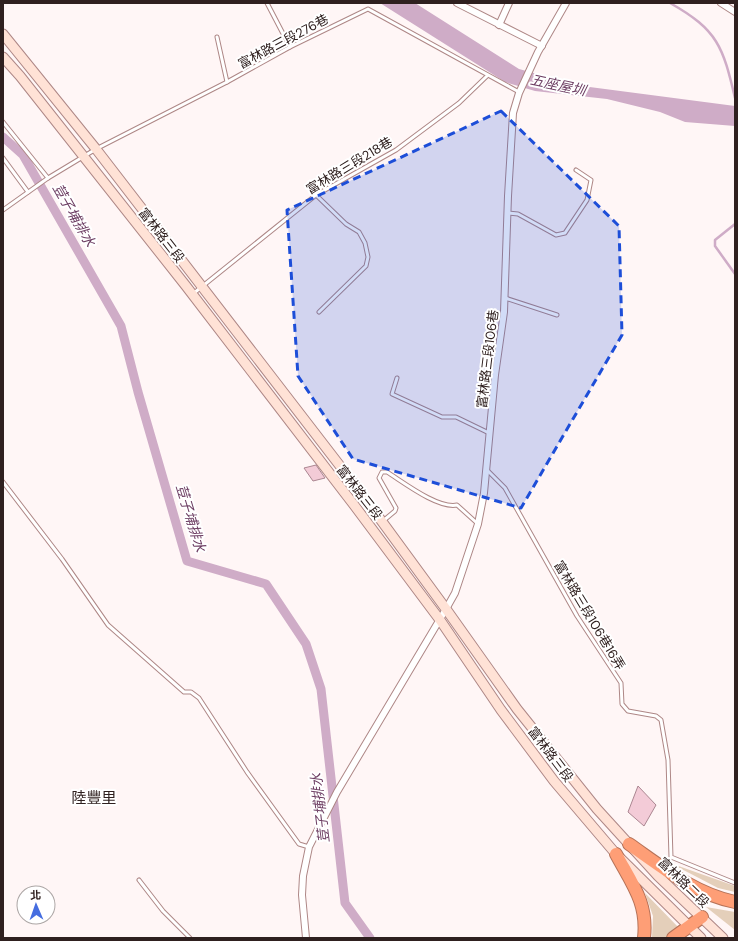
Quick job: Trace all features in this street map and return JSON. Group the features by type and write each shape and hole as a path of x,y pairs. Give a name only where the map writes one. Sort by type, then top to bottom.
{"highway":[{"path":"629,844 688,884 725,900 735,902"},
{"path":"616,854 639,896 644,910 644,938"},
{"path":"673,938 702,917"}],"main road":[{"name":"富林路三段","path":"3,34 96,149 364,497 446,608 517,709 597,809 629,844"},
{"name":"富林路三段","path":"3,57 84,157 354,505 440,620 501,710 554,781 616,854 701,938"},
{"name":"富林路二段","path":"629,844 658,876 723,938"}],"street":[{"path":"457,3 542,46 566,3"},
{"path":"498,25 509,3"},
{"path":"721,3 735,12"},
{"name":"富林路三段106巷","path":"306,938 302,895 302,876 309,847 337,792 455,593 478,524 486,470 495,375 505,298 513,113 519,93 542,46"},
{"path":"314,455 325,448"},
{"path":"354,505 364,497"}],"lane":[{"path":"267,3 290,47"},
{"name":"富林路三段276巷","path":"3,210 48,178 96,149 227,82 290,47 368,9 519,93"},
{"path":"217,37 227,82"},
{"name":"富林路三段218巷","path":"192,295 203,288 316,195 396,150 459,103 487,76"},
{"path":"3,122 48,178"},
{"path":"3,158 28,192"},
{"path":"508,214 518,214 556,234 565,233 587,200 591,180 576,170"},
{"path":"316,195 346,224 359,232 365,243 368,257 366,266 318,312"},
{"path":"505,298 557,315"},
{"path":"397,378 392,394 442,417 456,417 490,434"},
{"name":"富林路三段106巷16弄","path":"486,470 505,488 577,616 621,683 622,704 628,711 656,716 661,720 668,760 671,857 735,884"},
{"path":"382,522 395,511 396,508 379,478 382,472 384,472 426,497 451,506 457,505 478,524"},
{"path":"3,482 62,558 108,625 184,692 191,692 198,698 247,772 299,844 309,847"},
{"path":"139,880 164,911 190,938"}],"highlighted area":[{"path":"501,111 619,226 622,335 521,508 353,459 298,376 287,210"}],"shaded area":[{"path":"670,863 735,886 735,892 718,888"},
{"path":"645,893 678,927 665,938 652,938 653,916"},
{"path":"706,907 735,912 735,930"}],"water":[{"name":"五座屋圳","path":"380,3 415,3 519,69 582,86 735,106 735,126 685,122 660,112 607,99 535,91 505,82"}],"building":[{"path":"316,465 325,478 313,481 304,468"},
{"path":"638,786 656,805 644,826 628,812"}],"waterway":[{"path":"670,3 699,22 716,42 727,65 735,98"},
{"name":"荳子埔排水","path":"3,137 23,155 121,326 138,392 187,561 266,584 306,644 321,689 345,903 370,938"},
{"path":"735,224 715,240 715,246 735,274"}],"district":[{"name":"陸豐里","path":"94,798"}]}
